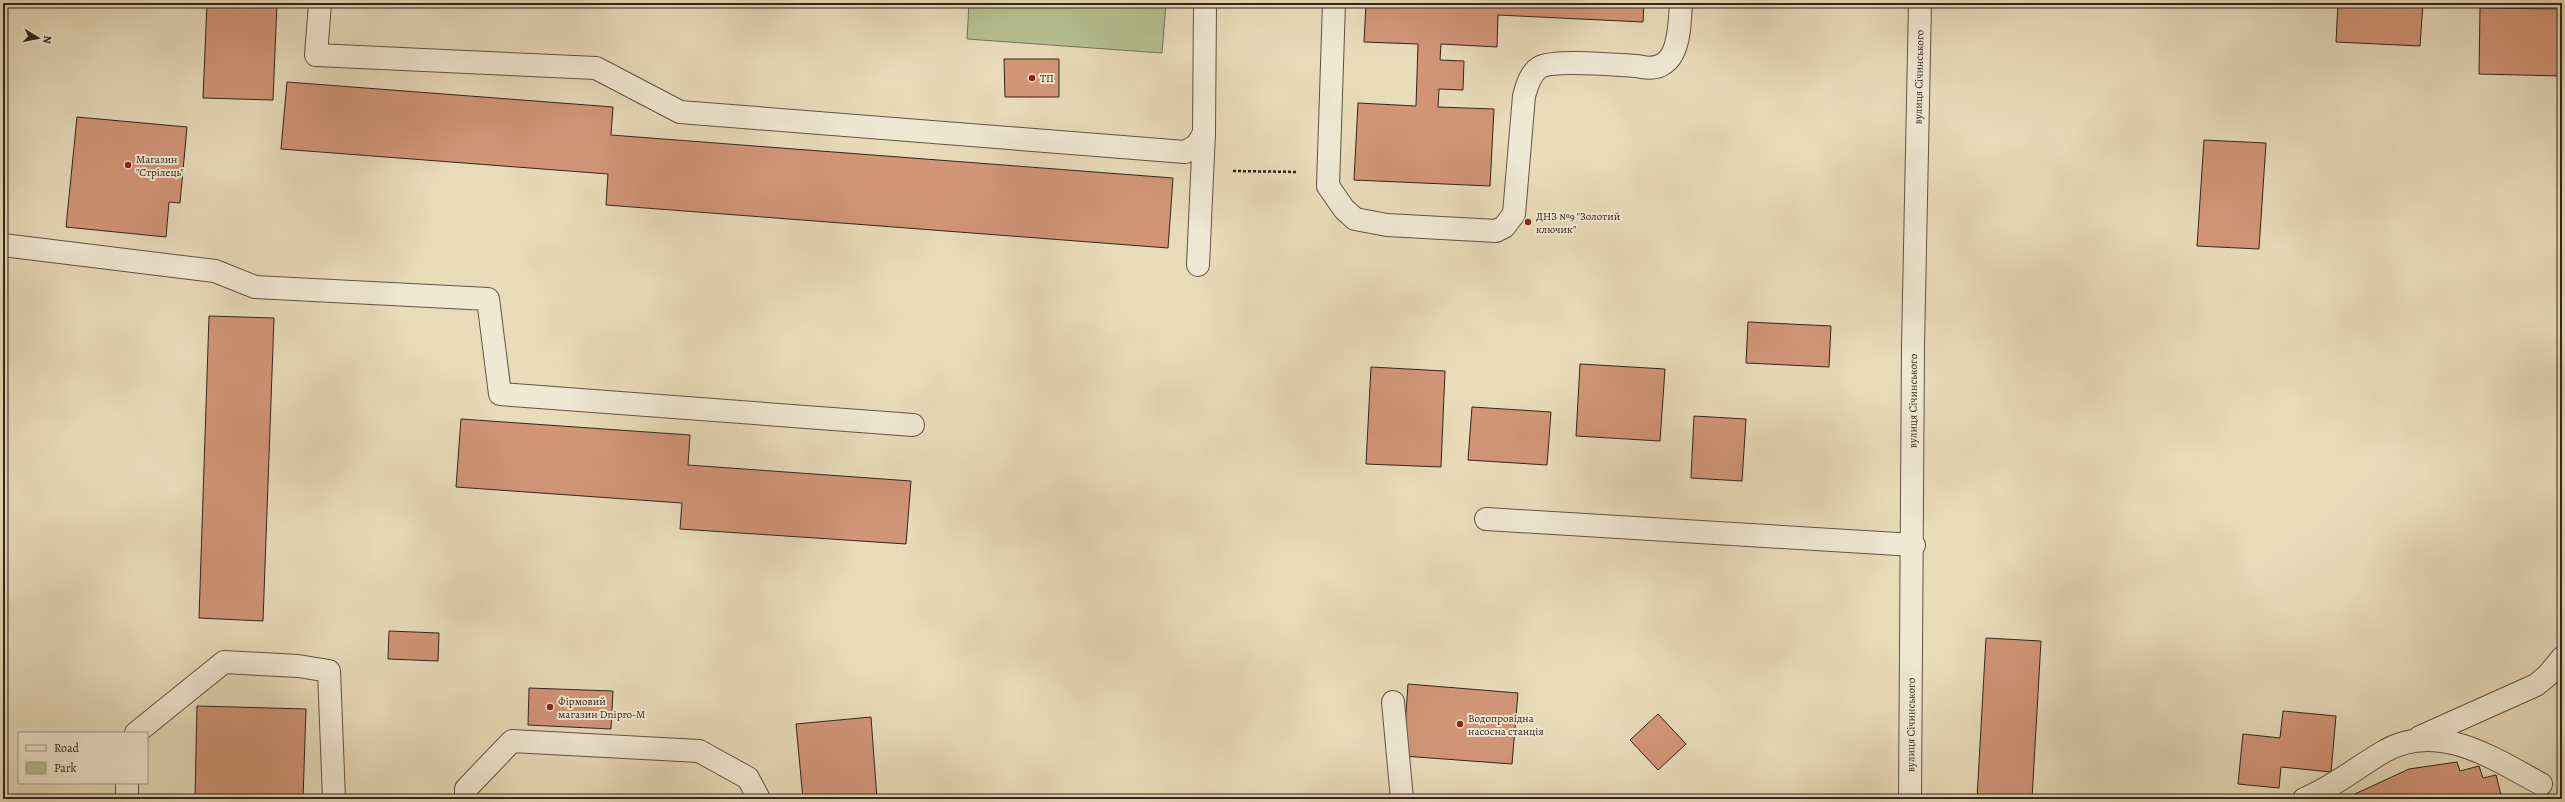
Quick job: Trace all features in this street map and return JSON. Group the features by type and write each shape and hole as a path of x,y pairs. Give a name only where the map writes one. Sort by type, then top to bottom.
{"street":[{"path":"320,3 316,55 596,68 680,112 1185,152 1197,145 1204,133"},
{"path":"1198,265 1204,133 1205,3"},
{"path":"1334,3 1328,186 1344,209 1355,220 1387,225 1496,231 1511,221 1514,214 1524,96 1527,83 1533,74 1541,67 1564,64 1646,68 1664,64 1674,53 1679,33 1681,3"},
{"name":"вулиця Січинського","path":"1910,799 1914,545 1914,346 1920,3"},
{"path":"3,245 215,270 255,286 488,299 500,394 913,425"},
{"path":"1486,519 1914,545"},
{"path":"2304,799 2330,788 2384,752 2469,717 2536,685 2547,676 2562,658"},
{"path":"137,732 224,662 298,666 329,671 334,799"},
{"path":"1393,702 1402,799"},
{"path":"466,799 466,789 512,740 699,752 748,778 759,799"},
{"path":"2412,740 2444,741 2468,746 2541,784"}],"path":[{"path":"1202,170 1328,173"}],"green space":[{"path":"969,3 1166,3 1162,53 967,39"}],"building":[{"path":"207,3 277,3 273,100 203,98"},
{"path":"1366,3 1644,3 1643,22 1498,15 1497,47 1441,44 1440,60 1464,61 1463,90 1439,89 1438,107 1494,109 1490,186 1354,180 1358,103 1416,106 1418,44 1364,42"},
{"path":"2338,3 2423,3 2420,46 2336,42"},
{"path":"2480,8 2562,9 2562,76 2479,74"},
{"name":"ТП","path":"1004,59 1059,59 1059,97 1005,97"},
{"path":"287,82 613,107 611,135 1173,178 1168,248 606,205 608,174 281,149"},
{"name":"Магазин \"Стрілець\"","path":"77,117 187,127 180,203 169,202 166,237 66,227"},
{"path":"2204,140 2266,143 2259,249 2197,246"},
{"path":"209,316 274,318 263,621 199,618"},
{"path":"1748,322 1831,326 1829,367 1746,363"},
{"path":"1580,364 1665,369 1660,441 1576,436"},
{"path":"1371,367 1445,371 1441,467 1366,464"},
{"path":"1472,407 1551,412 1547,465 1468,460"},
{"path":"1694,416 1746,419 1742,481 1691,478"},
{"path":"461,419 690,435 688,465 911,481 906,544 680,529 682,503 456,487"},
{"path":"389,631 439,633 438,661 388,659"},
{"path":"1986,638 2041,641 2032,799 1977,799"},
{"name":"Водопровідна насосна станція","path":"1408,684 1518,693 1512,764 1403,756"},
{"path":"529,688 613,691 611,729 528,725"},
{"path":"197,706 306,709 303,799 195,799"},
{"path":"2283,711 2336,716 2331,772 2281,767 2279,788 2238,784 2243,734 2280,738"},
{"path":"1658,714 1686,744 1658,770 1630,740"},
{"path":"871,717 877,799 803,799 796,724"},
{"path":"2457,762 2460,771 2479,766 2483,778 2496,775 2502,799 2344,799 2409,769"},
{"path":"504,795 611,799 504,799"}],"place":[{"name":"ТП","path":"1032,78"},
{"name":"Магазин \"Стрілець\"","path":"128,165"},
{"name":"ДНЗ №9 \"Золотий ключик\"","path":"1528,222"},
{"name":"Фірмовий магазин Dnipro-M","path":"550,707"},
{"name":"Водопровідна насосна станція","path":"1460,724"}]}
